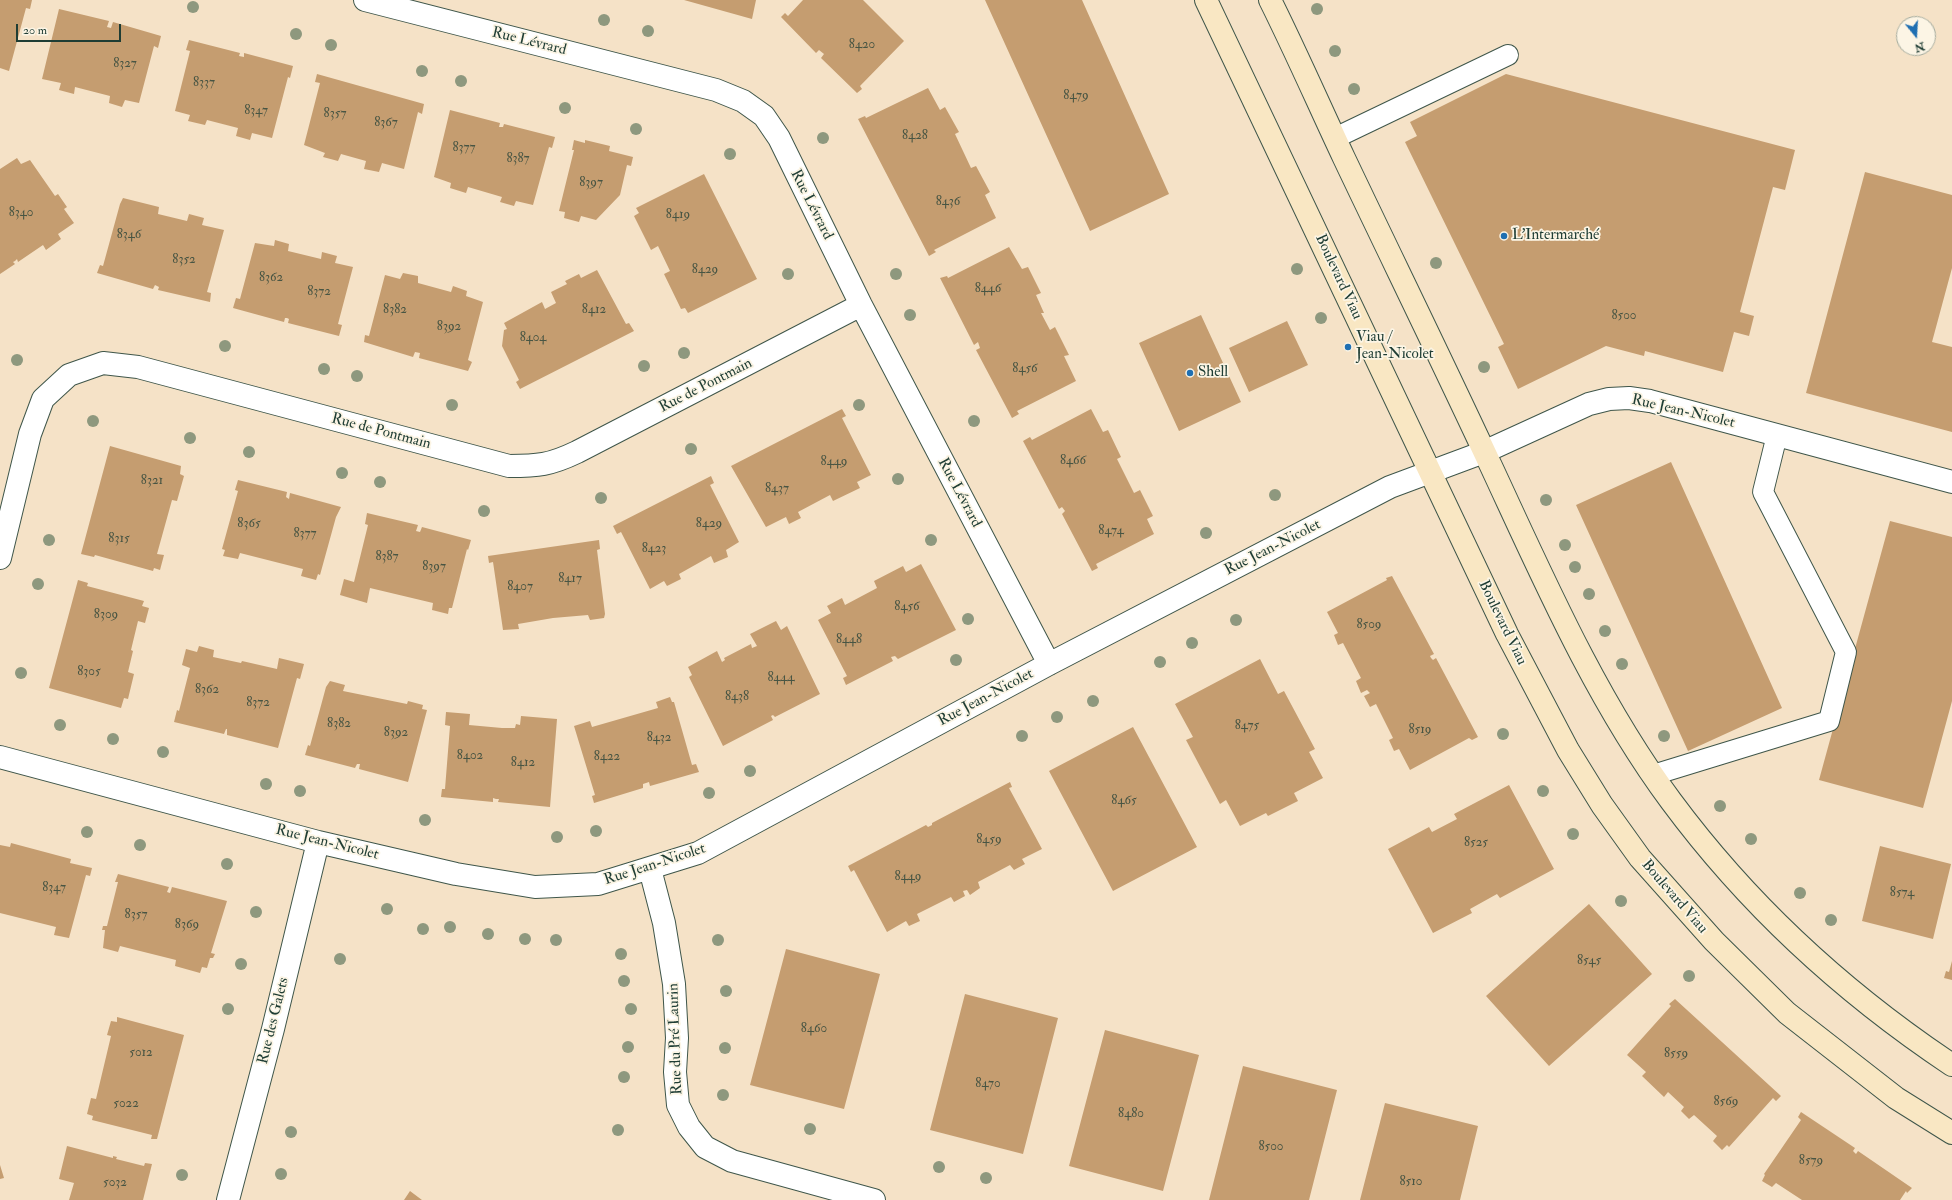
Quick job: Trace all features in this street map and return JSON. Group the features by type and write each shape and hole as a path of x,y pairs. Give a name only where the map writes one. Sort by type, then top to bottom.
{"main road":[{"name":"Boulevard Viau","path":"1206,0 1506,634 1568,750 1602,805 1640,858 1714,942 1802,1026 1896,1098 1952,1133"},
{"path":"1270,0 1557,606 1618,721 1670,801 1732,875 1779,926 1839,981 1904,1032 1952,1065"}],"street":[{"name":"Rue Lévrard","path":"365,0 716,90 742,100 764,116 779,138 861,305 1048,664"},
{"name":"Rue de Pontmain","path":"0,558 30,434 43,399 69,375 103,363 138,367 508,466 538,466 557,461 577,452 861,305"},
{"name":"Rue Jean-Nicolet","path":"0,757 318,842 456,874 535,887 598,884 698,853 1048,664 1390,487 1484,452 1589,404 1609,399 1629,398 1650,401 1952,482"},
{"name":"Rue des Galets","path":"228,1200 273,1029 318,842"},
{"name":"Rue du Pré Laurin","path":"650,869 664,923 674,984 677,1038 675,1072 678,1105 689,1127 705,1147 732,1161 874,1200"}],"lane":[{"path":"1335,138 1508,55"},
{"path":"1654,775 1829,721 1846,652 1763,492 1777,435"}],"building":[{"path":"0,0 32,0 30,9 26,8 9,71 0,68"},
{"path":"684,0 756,0 752,19"},
{"path":"803,0 863,0 904,41 860,86 862,89 857,93 821,58 824,54 819,50 816,53 781,17 785,13 788,16"},
{"path":"985,0 1082,0 1169,194 1090,231"},
{"path":"59,9 109,21 107,27 111,28 113,22 161,36 158,48 154,46 139,103 125,100 122,107 109,103 110,96 75,87 74,94 59,90 61,83 42,79"},
{"path":"189,40 240,53 239,56 244,57 244,53 293,66 290,78 288,77 272,138 252,133 250,140 236,136 238,128 207,120 205,125 188,121 190,115 175,111 190,51 186,50"},
{"path":"317,74 424,104 422,114 418,112 404,169 382,163 379,172 364,169 366,161 341,154 338,161 323,157 325,153 304,145 320,83 315,82"},
{"path":"1506,74 1795,150 1785,190 1773,187 1740,312 1754,316 1749,336 1734,332 1723,372 1645,351 1644,356 1606,346 1518,389 1498,347 1504,344 1405,142 1417,136 1410,122"},
{"path":"928,88 940,110 945,107 959,132 955,134 971,168 976,166 990,192 985,195 996,218 934,250 936,252 929,256 858,119 865,116 866,118"},
{"path":"450,110 500,123 499,127 503,127 504,124 555,137 552,148 549,147 533,205 516,201 514,206 500,202 502,197 468,187 466,193 450,188 451,183 434,177"},
{"path":"574,140 585,143 585,140 610,146 609,151 633,157 631,166 627,165 620,195 596,220 581,216 579,222 564,218 565,212 559,211 574,150 572,150"},
{"path":"17,158 21,164 30,160 55,196 58,194 67,207 64,209 74,223 58,234 61,239 46,250 43,245 18,262 17,259 13,262 15,264 0,274 0,169"},
{"path":"1865,172 1952,195 1952,268 1932,342 1952,347 1952,432 1806,393"},
{"path":"704,174 757,279 688,313 685,308 681,309 664,274 670,271 658,246 651,250 634,216 639,213 636,208"},
{"path":"123,198 159,207 158,214 187,221 189,214 204,218 202,225 224,230 207,292 211,293 210,302 158,290 159,287 155,285 153,289 97,273 100,265 103,266"},
{"path":"275,240 289,244 288,251 321,259 322,252 337,256 335,263 353,267 338,324 342,325 339,336 288,323 289,319 287,318 285,318 284,322 233,308 236,298 240,299 255,243 274,246"},
{"path":"1009,247 1022,269 1028,267 1041,293 1036,295 1044,313 1041,313 1050,330 1055,327 1069,355 1064,356 1076,381 1017,411 1019,414 1012,418 976,350 980,348 978,342 974,345 940,278 947,276 948,278"},
{"path":"597,270 626,324 629,323 634,331 520,389 516,382 519,380 502,346 504,330 507,329 504,323 542,302 545,309 556,303 551,292 567,284 565,281 579,274 581,278"},
{"path":"403,273 418,276 418,283 451,292 453,286 467,291 466,296 483,302 468,360 472,362 468,371 419,358 420,353 415,352 413,357 364,342 365,335 369,336 385,275 400,279"},
{"name":"Shell","path":"1201,315 1241,402 1179,431 1139,343"},
{"name":"Shell","path":"1287,321 1308,365 1249,392 1229,348"},
{"path":"842,409 846,416 842,418 871,475 857,482 860,488 833,501 830,495 798,512 801,518 789,524 786,517 766,527 731,466"},
{"path":"1091,409 1103,432 1108,430 1121,457 1117,459 1134,493 1140,490 1153,516 1147,519 1154,534 1096,564 1098,568 1092,571 1062,514 1065,511 1062,507 1059,509 1023,441 1030,437 1032,440"},
{"path":"110,446 181,466 180,474 184,476 177,501 172,500 157,554 164,555 160,570 154,568 153,571 95,555 94,557 81,554"},
{"path":"1671,462 1782,708 1688,751 1576,505"},
{"path":"711,476 714,483 710,485 739,542 726,550 728,557 714,563 711,556 679,574 681,579 667,586 664,581 650,589 621,532 617,534 613,526"},
{"path":"238,480 287,492 286,497 289,499 290,493 341,507 336,517 320,575 318,574 316,580 301,576 303,569 240,553 238,559 223,556 225,550 222,549 238,491 235,490"},
{"path":"367,513 418,525 416,531 420,532 422,527 471,540 468,550 467,549 452,608 449,608 448,614 432,610 433,603 370,588 367,603 340,595 344,579 354,582 368,525 365,524"},
{"path":"1890,521 1952,537 1952,701 1923,808 1819,780"},
{"path":"599,540 600,549 597,550 605,614 604,618 590,620 588,615 553,618 518,624 519,629 503,630 493,562 489,563 488,556"},
{"path":"921,564 956,630 898,659 895,656 891,657 893,661 846,685 843,678 847,676 818,620 831,613 827,606 842,598 845,605 877,588 874,581 903,566 906,572"},
{"path":"1392,576 1434,654 1430,656 1431,658 1433,660 1436,658 1478,737 1472,740 1469,738 1410,770 1399,749 1394,751 1389,740 1393,738 1376,704 1370,707 1364,696 1370,693 1367,690 1361,693 1356,681 1361,678 1343,643 1338,645 1334,635 1338,633 1327,612"},
{"path":"78,580 88,583 87,586 144,601 142,606 149,608 145,623 138,621 131,650 133,651 128,672 134,674 128,699 124,698 121,708 49,688"},
{"path":"776,621 781,630 787,626 820,694 775,717 773,715 771,716 773,720 723,746 689,677 692,675 688,667 717,651 722,662 725,660 724,658 751,644 752,648 757,646 750,634"},
{"path":"199,646 214,650 213,657 241,663 242,661 277,669 279,658 304,664 300,679 297,678 278,748 227,735 227,729 224,734 174,722 177,710 179,711 190,668 182,665 186,649 197,652"},
{"path":"1260,659 1278,694 1284,691 1315,749 1309,752 1323,778 1294,793 1298,801 1268,816 1266,813 1240,826 1226,800 1220,804 1186,740 1193,737 1175,704"},
{"path":"330,681 345,685 343,691 407,704 408,701 423,705 422,709 427,710 408,782 359,769 360,764 357,764 355,768 305,755 308,745 310,746 326,687"},
{"path":"670,697 672,702 674,702 692,765 696,764 699,772 650,786 649,782 643,784 643,788 594,803 592,796 595,795 574,726 590,721 592,727 658,708 656,702"},
{"path":"446,712 470,714 469,725 502,728 515,728 516,724 520,725 521,716 557,719 550,807 498,802 499,799 493,798 493,802 441,797 442,789 445,789 450,726 445,725"},
{"path":"1133,727 1197,847 1113,891 1049,771"},
{"path":"1010,782 1012,787 1009,788 1042,849 1022,859 1025,864 1014,870 1010,865 978,882 980,888 970,895 967,890 963,891 965,896 954,902 951,897 917,914 920,921 909,926 906,921 887,932 854,870 851,872 848,866 926,825 928,827 932,825 932,823"},
{"path":"1509,785 1554,869 1500,898 1497,894 1470,909 1472,913 1433,933 1388,849 1429,827 1432,832 1457,819 1454,814"},
{"path":"11,843 71,859 70,863 92,868 90,876 86,875 69,938 54,935 56,927 0,913 0,845 10,847"},
{"path":"1880,846 1951,864 1933,939 1862,921"},
{"path":"118,874 169,887 167,892 170,893 172,887 227,901 211,953 215,954 213,958 210,958 207,968 202,967 200,973 175,966 176,960 120,946 118,952 103,948 105,930 102,930 103,926 107,926 118,882 115,882"},
{"path":"1589,904 1652,974 1549,1066 1486,996"},
{"path":"786,949 880,974 844,1109 750,1085"},
{"path":"1952,961 1952,980 1944,978 1946,971 1949,972"},
{"path":"965,994 1058,1018 1023,1154 930,1130"},
{"path":"1675,999 1781,1096 1776,1101 1773,1098 1729,1147 1727,1145 1722,1150 1713,1141 1717,1136 1694,1115 1689,1119 1681,1111 1684,1107 1668,1092 1664,1097 1642,1076 1646,1072 1627,1055 1671,1006 1669,1004"},
{"path":"117,1017 184,1035 157,1139 151,1139 152,1135 92,1120 93,1116 87,1114 91,1098 96,1099 111,1036 107,1035 111,1021 117,1022"},
{"path":"1105,1030 1199,1055 1163,1191 1069,1166"},
{"path":"1243,1066 1337,1090 1309,1200 1209,1200"},
{"path":"1385,1103 1478,1126 1460,1200 1360,1200"},
{"path":"1801,1112 1855,1148 1853,1151 1856,1154 1858,1151 1912,1188 1907,1193 1906,1191 1900,1200 1802,1200 1776,1183 1772,1187 1762,1181 1765,1175 1764,1174 1801,1120 1798,1117"},
{"path":"67,1146 113,1158 113,1156 117,1157 116,1159 144,1166 145,1163 152,1164 143,1200 69,1200 74,1183 59,1179"},
{"path":"0,1165 4,1178 0,1179"},
{"path":"410,1191 422,1200 404,1200"}],"place":[{"name":"L'Intermarché","path":"1504,236"},
{"name":"Viau / Jean-Nicolet","path":"1348,347"},
{"name":"Shell","path":"1190,373"}]}
